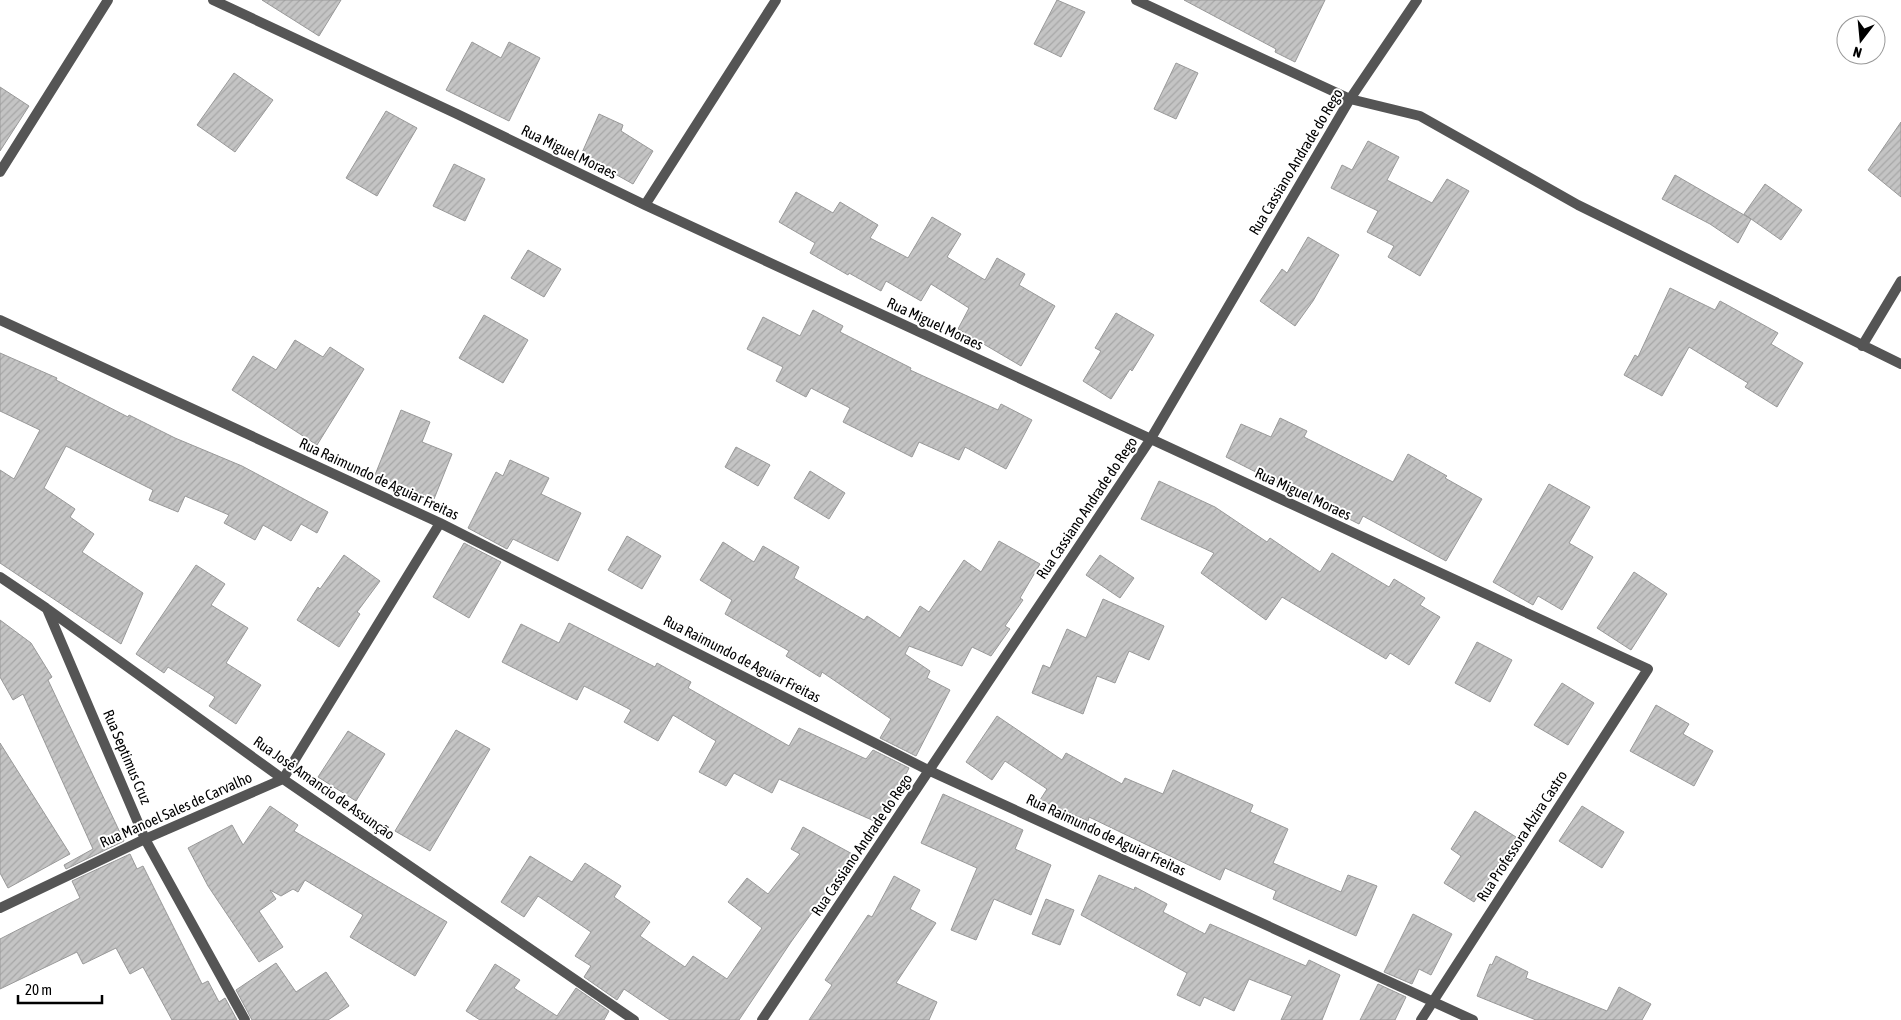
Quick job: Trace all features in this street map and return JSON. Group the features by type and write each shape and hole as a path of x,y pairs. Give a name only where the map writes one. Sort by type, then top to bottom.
{"street":[{"path":"0,172 108,0"},
{"name":"Rua Miguel Moraes","path":"213,0 457,114 645,205 1648,669"},
{"path":"645,205 776,0"},
{"path":"1136,0 1350,98 1420,116 1578,205 1901,364"},
{"name":"Rua Cassiano Andrade do Rego","path":"762,1020 1150,440 1350,98 1417,0"},
{"path":"1862,346 1901,281"},
{"name":"Rua Raimundo de Aguiar Freitas","path":"0,320 440,523 930,771 1473,1020"},
{"path":"283,779 440,523"},
{"name":"Rua José Amancio de Assunção","path":"0,577 283,779 634,1020"},
{"name":"Rua Septimus Cruz","path":"46,608 145,838 245,1020"},
{"name":"Rua Professora Alzira Castro","path":"1421,1020 1648,669"},
{"name":"Rua Manoel Sales de Carvalho","path":"0,908 145,838 283,779"}],"building":[{"path":"262,0 341,0 319,36"},
{"path":"1057,0 1085,12 1061,57 1034,44"},
{"path":"1184,0 1325,0 1295,62 1275,52 1276,49"},
{"path":"472,42 501,58 509,42 540,58 509,121 446,90"},
{"path":"1176,63 1198,73 1176,119 1154,109"},
{"path":"234,73 273,100 235,152 197,125"},
{"path":"0,87 29,106 0,151"},
{"path":"386,111 417,128 377,196 346,178"},
{"path":"599,114 623,125 621,131 653,151 633,184 581,155"},
{"path":"1901,122 1901,197 1868,170"},
{"path":"1368,141 1399,157 1387,180 1432,203 1447,179 1469,191 1420,276 1388,257 1394,246 1367,232 1378,211 1331,188 1342,165 1352,170"},
{"path":"454,164 485,179 465,221 433,206"},
{"path":"1675,175 1751,219 1738,243 1710,224 1662,199"},
{"path":"1765,184 1802,210 1781,240 1744,214"},
{"path":"796,192 833,213 840,202 878,225 870,238 908,258 932,217 961,234 947,257 985,280 997,258 1025,274 1019,285 1055,306 1021,366 958,329 969,308 931,284 921,301 886,281 881,291 810,253 815,243 779,222"},
{"path":"1308,237 1339,255 1313,301 1295,326 1260,301 1282,269 1287,273"},
{"path":"528,250 561,269 544,297 511,278"},
{"path":"1670,288 1715,310 1720,301 1778,333 1771,344 1803,363 1777,407 1745,387 1748,383 1689,347 1662,396 1624,375 1635,355 1638,357"},
{"path":"813,310 843,326 840,332 911,368 910,370 998,410 1001,404 1032,420 1006,469 965,447 959,460 919,442 912,457 843,422 850,408 811,388 806,397 776,381 783,367 747,349 763,317 800,336"},
{"path":"1116,313 1154,335 1132,371 1130,369 1111,399 1083,381 1101,351 1095,348"},
{"path":"484,315 528,340 503,383 459,358"},
{"path":"295,340 323,357 330,347 364,369 317,445 232,390 253,356 276,370"},
{"path":"0,353 57,378 56,380 128,417 129,415 175,438 242,466 328,512 317,533 301,524 291,541 263,525 255,540 224,523 229,515 185,496 178,512 149,500 153,490 66,446 44,488 75,509 70,517 94,534 82,552 143,593 121,644 0,563 0,470 14,479 40,430 0,411"},
{"path":"401,410 430,422 422,442 452,454 434,499 375,475"},
{"path":"1280,418 1307,431 1304,437 1393,482 1408,454 1482,499 1446,561 1363,516 1359,524 1226,457 1241,424 1271,437"},
{"path":"736,447 770,465 758,486 725,467"},
{"path":"510,460 549,478 541,494 581,513 558,561 513,539 507,549 468,528 496,472 503,476"},
{"path":"810,471 845,493 829,519 794,498"},
{"path":"1159,481 1215,507 1267,542 1270,538 1320,572 1332,553 1389,587 1394,579 1425,598 1420,605 1440,617 1409,665 1390,653 1386,659 1282,597 1266,620 1201,573 1214,553 1141,519"},
{"path":"1549,484 1590,507 1569,543 1593,557 1562,610 1538,596 1533,605 1493,582"},
{"path":"627,536 661,556 642,589 608,570"},
{"path":"999,541 1040,564 1020,598 1023,600 1005,626 1010,629 991,656 972,647 962,666 909,646 905,654 930,671 927,678 950,690 916,756 880,738 891,719 822,672 820,677 786,656 789,651 725,614 732,600 700,580 723,542 754,562 763,546 799,567 794,578 864,620 867,616 900,638 920,606 929,612 964,560 981,572"},
{"path":"464,543 501,562 469,618 433,597"},
{"path":"344,555 380,581 357,612 360,614 339,647 297,620 318,587 320,589"},
{"path":"1100,555 1134,578 1120,598 1086,575"},
{"path":"196,565 225,584 211,605 248,628 226,663 261,685 236,724 209,706 215,697 168,667 164,673 136,654"},
{"path":"1634,572 1667,594 1631,650 1597,628"},
{"path":"1103,599 1164,626 1149,660 1129,651 1115,683 1097,676 1083,714 1032,693 1043,665 1050,668 1067,629 1086,638"},
{"path":"0,620 31,643 52,677 48,680 124,841 66,869 64,865 93,849 23,694 13,700 0,677"},
{"path":"569,623 655,667 657,663 691,682 688,688 789,746 799,728 866,759 873,750 909,768 881,824 779,779 772,793 734,773 726,786 699,772 716,741 673,715 658,741 624,722 631,710 610,699 584,686 577,700 502,662 521,624 559,643"},
{"path":"1477,642 1512,660 1490,702 1455,683"},
{"path":"1562,683 1594,703 1568,745 1534,725"},
{"path":"1656,705 1689,724 1683,734 1713,751 1694,786 1630,751"},
{"path":"997,716 1062,760 1066,753 1122,784 1125,778 1163,794 1173,770 1253,805 1250,812 1288,829 1273,863 1341,892 1348,875 1377,886 1356,936 1273,899 1276,891 1225,868 1220,880 1089,817 1088,821 1040,800 1047,789 1005,761 992,780 966,762"},
{"path":"456,730 490,749 430,851 395,831"},
{"path":"348,731 385,754 356,801 318,777"},
{"path":"0,743 70,854 8,888 0,873"},
{"path":"943,794 1023,830 1015,849 1051,865 1031,915 994,899 976,940 951,930 977,868 921,843"},
{"path":"270,806 298,825 294,831 447,922 415,976 350,937 363,915 305,880 298,892 293,889 281,896 270,890 276,899 259,911 283,947 259,962 208,886 188,848 232,825 243,845"},
{"path":"1582,806 1624,832 1602,868 1559,841"},
{"path":"1475,811 1516,837 1474,902 1444,883 1461,856 1451,849"},
{"path":"803,827 856,856 843,878 838,876 739,1020 670,1020 624,989 617,1000 584,977 591,966 575,956 591,932 538,896 524,917 501,902 530,856 572,882 585,863 621,886 614,897 650,922 640,936 685,967 693,956 727,979 762,928 728,902 747,878 768,894 800,854 791,849"},
{"path":"130,854 137,869 143,866 202,984 208,981 219,1002 225,998 237,1020 172,1020 143,967 130,974 116,948 83,964 77,952 0,989 0,939 80,898 72,881"},
{"path":"1099,875 1134,890 1135,887 1167,904 1163,912 1205,934 1210,924 1306,966 1309,960 1340,975 1322,1020 1281,1020 1292,996 1249,979 1234,1011 1204,997 1200,1006 1177,995 1187,973 1081,915"},
{"path":"894,876 920,890 910,909 936,923 896,983 937,1002 929,1020 809,1020 832,985 825,980 868,915 872,917"},
{"path":"1046,899 1074,910 1060,945 1032,934"},
{"path":"1413,914 1452,934 1431,975 1419,969 1412,984 1384,972"},
{"path":"1496,956 1528,972 1526,978 1607,1011 1619,987 1651,1004 1642,1020 1536,1020 1477,996 1490,964 1492,965"},
{"path":"276,963 296,992 326,972 349,1006 328,1020 252,1020 236,990"},
{"path":"495,964 520,980 514,988 557,1016 576,988 609,1011 604,1020 480,1020 466,1011"},
{"path":"1378,984 1406,997 1395,1020 1360,1020"}]}
